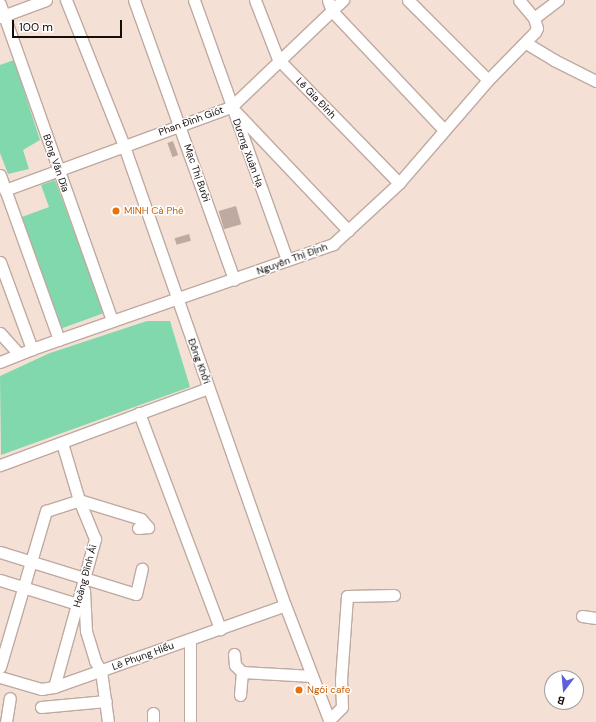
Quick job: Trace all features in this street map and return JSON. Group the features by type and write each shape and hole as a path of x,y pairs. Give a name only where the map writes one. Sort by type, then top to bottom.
{"street":[{"path":"2,17 46,0"},
{"name":"Đồng Khởi","path":"66,0 124,146 285,605 329,721"},
{"name":"Mạc Thị Bưởi","path":"134,0 180,125 234,280"},
{"name":"Dương Xuân Hạ","path":"194,0 287,260"},
{"name":"Lê Gia Đỉnh","path":"255,0 278,59 399,183"},
{"path":"328,0 332,11 444,130"},
{"name":"Phan Đình Giót","path":"5,190 231,106 278,59 343,0"},
{"path":"408,0 488,80"},
{"path":"519,0 534,18 558,0"},
{"name":"Bông Văn Dĩa","path":"0,4 2,17 112,321"},
{"name":"Nguyễn Thị Định","path":"0,362 32,349 177,300 333,244 399,183 488,80 526,43 537,28 534,18"},
{"path":"526,43 554,60 596,81"},
{"path":"231,106 348,230"},
{"path":"0,175 59,340"},
{"path":"0,262 32,349"},
{"path":"0,333 19,354"},
{"path":"0,465 208,388"},
{"path":"139,413 220,629"},
{"name":"Hoàng Đình Ái","path":"54,687 83,577 95,539 79,500 62,443"},
{"path":"0,668 3,649 24,587 46,511 79,500 142,519 148,527 138,528"},
{"path":"0,552 136,594 142,569"},
{"path":"83,577 86,631 101,671 108,722"},
{"path":"0,580 77,604"},
{"path":"329,721 342,707 341,680 347,596 394,595"},
{"name":"Lê Phụng Hiểu","path":"0,677 41,689 54,687 285,605"},
{"path":"582,616 596,618"},
{"path":"190,639 190,722"},
{"path":"234,654 235,665 242,672 312,676"},
{"path":"240,695 242,672"},
{"path":"6,722 10,698"},
{"path":"41,707 106,701"}],"green space":[{"path":"14,60 40,140 23,150 29,169 8,174 0,153 0,65"},
{"path":"55,180 104,313 60,329 19,218 49,207 41,185"},
{"path":"147,321 170,321 190,387 1,455 0,376 50,353"}],"building":[{"path":"173,141 178,155 172,157 167,143"},
{"path":"236,206 241,224 224,229 219,211"},
{"path":"189,234 191,241 177,245 175,238"}],"place":[{"name":"MINH Cà Phê","path":"116,211"},
{"name":"Ngói cafe","path":"299,690"}]}
